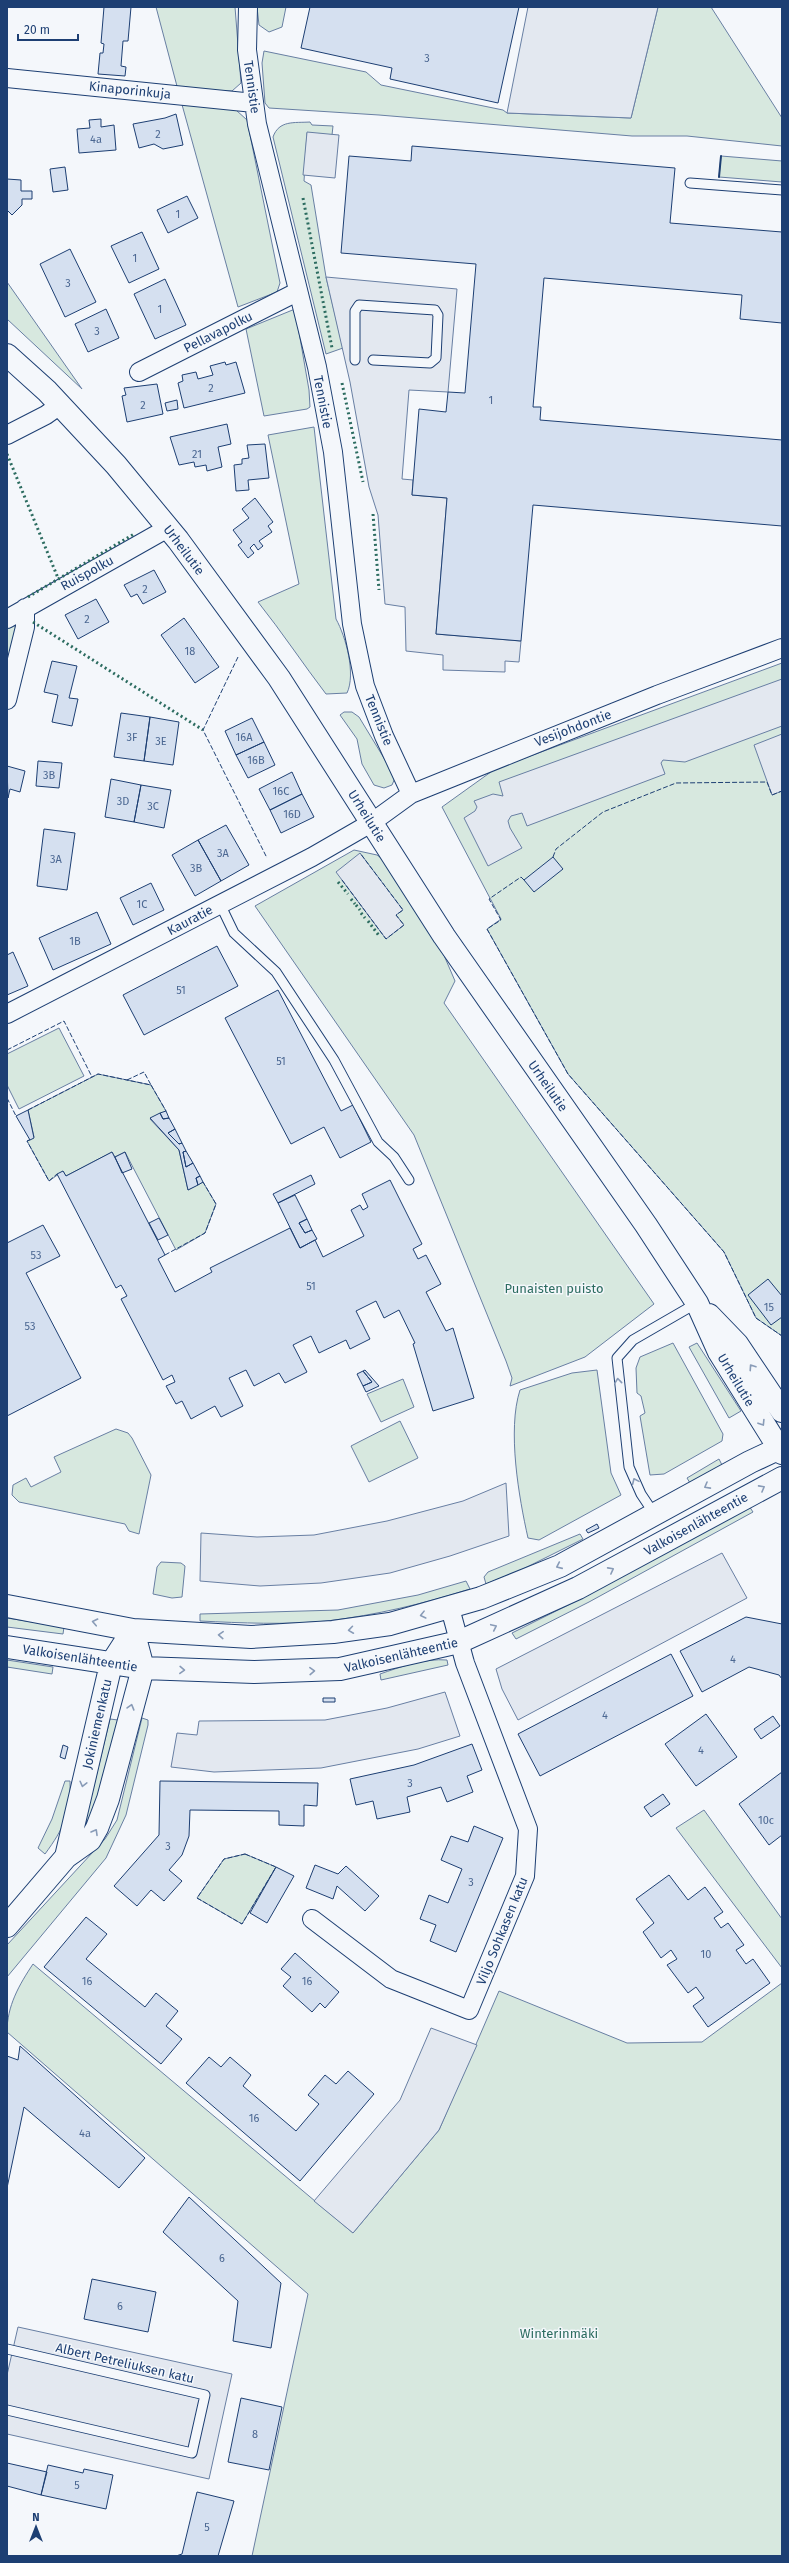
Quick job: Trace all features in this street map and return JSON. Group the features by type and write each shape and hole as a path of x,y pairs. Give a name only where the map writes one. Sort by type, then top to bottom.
{"main road":[{"name":"Urheilutie","path":"7,355 60,405 116,465 168,528 279,678 444,936 646,1225 696,1303 719,1352 781,1450"},
{"name":"Urheilutie","path":"696,1303 737,1344 782,1411"},
{"path":"7,1606 133,1630 251,1637 333,1632 390,1624 450,1608 560,1566 750,1462 781,1450"},
{"name":"Valkoisenlähteentie","path":"7,1647 143,1668 254,1672 329,1670 459,1642 578,1588 782,1478"},
{"name":"Jokiniemenkatu","path":"66,1857 111,1664 133,1630"},
{"name":"Jokiniemenkatu","path":"7,1926 66,1857 90,1840 97,1828 108,1800 143,1668 133,1630"}],"street":[{"name":"Tennistie","path":"248,7 247,50 254,103 297,292 317,367 333,452 352,624 365,686 384,736 411,794"},
{"name":"Kinaporinkuja","path":"7,78 254,103"},
{"name":"Pellavapolku","path":"139,372 297,292"},
{"path":"7,435 46,415 60,405"},
{"name":"Ruispolku","path":"7,620 25,608 168,528"},
{"path":"7,700 25,627 25,608"},
{"name":"Vesijohdontie","path":"371,823 411,794 642,701 782,648"},
{"name":"Kauratie","path":"7,1014 312,857 371,823"},
{"name":"Viljo Sohkasen katu","path":"312,1919 391,1979 469,2010 526,1876 528,1829 459,1642 450,1608"}],"lane":[{"path":"690,183 782,190"},
{"path":"355,360 355,311 359,305 435,310 438,315 436,358 430,363 373,360"},
{"path":"220,904 234,934 276,972 334,1060 378,1142 394,1157 409,1180"},
{"path":"655,1515 641,1494 629,1466 617,1358 633,1340 696,1303"},
{"name":"Albert Petreliuksen katu","path":"7,2349 205,2395 192,2452 7,2410"}],"green space":[{"path":"156,7 235,7 241,83 232,91 178,90"},
{"path":"257,7 286,7 282,27 269,32 259,25"},
{"path":"658,7 711,7 782,118 782,146 687,136 632,136 379,115 269,108 265,103 262,63 264,51 366,72 381,85 503,110 507,113 631,118"},
{"path":"181,101 236,110 247,120 280,283 277,292 238,307"},
{"path":"310,122 312,125 333,126 332,135 307,133 304,181 311,185 326,277 343,348 326,354 273,137 283,125"},
{"path":"721,156 782,161 782,182 719,177"},
{"path":"7,282 82,389 7,319"},
{"path":"295,309 309,390 310,407 307,409 264,416 246,329"},
{"path":"314,427 336,619 343,635 349,656 350,685 347,693 326,694 258,602 299,584 268,435"},
{"path":"15,622 16,636 7,669 7,627"},
{"path":"782,663 782,1336 756,1318 724,1252 568,1074 487,929 501,919 442,807 495,769"},
{"path":"344,712 352,712 359,717 393,773 395,778 392,785 384,788 374,785 362,764 357,739 340,715"},
{"name":"Punaisten puisto","path":"354,850 377,855 384,860 440,946 455,981 444,1003 654,1304 585,1357 510,1386 512,1378 506,1361 414,1135 255,906"},
{"path":"59,1028 84,1076 19,1109 7,1085 7,1054"},
{"path":"98,1074 151,1085 166,1111 150,1119 179,1150 188,1190 203,1182 216,1204 205,1233 176,1250 125,1152 115,1157 112,1152 66,1176 63,1171 49,1181 27,1141 34,1137 28,1110"},
{"path":"673,1343 723,1434 722,1441 664,1474 650,1475 640,1416 645,1413 641,1396 637,1393 636,1368 640,1357"},
{"path":"697,1343 741,1411 729,1418 689,1347"},
{"path":"597,1370 611,1473 621,1495 539,1540 528,1538 518,1484 514,1444 516,1406 520,1390 572,1373"},
{"path":"403,1379 414,1407 381,1422 367,1394"},
{"path":"400,1421 418,1458 369,1482 351,1446"},
{"path":"116,1429 128,1433 132,1438 151,1475 139,1534 129,1531 125,1524 19,1502 12,1495 13,1485 26,1478 31,1487 61,1472 54,1457"},
{"path":"719,1459 722,1465 690,1483 687,1478"},
{"path":"749,1506 753,1512 589,1602 516,1639 512,1633 588,1595"},
{"path":"580,1534 583,1539 523,1569 486,1584 484,1577 488,1572"},
{"path":"161,1562 181,1563 185,1566 182,1597 172,1598 153,1594 157,1567"},
{"path":"466,1581 470,1589 399,1608 345,1619 279,1623 200,1621 200,1614 338,1610 418,1595"},
{"path":"7,1618 64,1627 63,1634 7,1627"},
{"path":"7,1660 53,1667 52,1674 7,1667"},
{"path":"430,1660 447,1660 448,1665 381,1680 380,1674 404,1666"},
{"path":"142,1718 148,1720 148,1725 126,1815 106,1858 7,1977 7,1945 105,1839 117,1820"},
{"path":"110,1719 118,1720 102,1794 87,1831 81,1828 88,1810"},
{"path":"65,1781 70,1781 68,1811 62,1828 45,1854 38,1848 52,1819"},
{"path":"704,1810 782,1919 782,1968 676,1828"},
{"path":"245,1854 276,1867 242,1924 197,1898 224,1859"},
{"name":"Winterinmäki","path":"33,1964 353,2233 439,2130 499,1991 627,2043 702,2042 782,1983 782,2556 252,2556 308,2294 7,2032 9,2013 15,1996"}],"shaded area":[{"path":"528,7 658,7 631,118 507,113"},
{"path":"307,132 339,135 335,178 303,175"},
{"path":"326,277 457,289 448,392 409,390 402,479 413,480 412,495 447,498 436,634 521,641 519,662 505,661 505,672 443,670 443,655 406,651 405,607 385,604 378,515 369,487 350,382"},
{"path":"782,679 782,726 685,762 663,760 661,763 665,774 527,826 522,813 511,816 508,821 510,828 522,848 488,866 464,818 475,811 477,807 474,801 493,794 503,796 499,782"},
{"path":"782,734 782,791 772,795 754,745"},
{"path":"360,853 403,910 396,915 404,925 386,939 336,872"},
{"path":"506,1483 509,1536 450,1556 390,1573 321,1583 260,1586 200,1581 201,1533 257,1537 314,1535 387,1521 463,1501"},
{"path":"722,1553 747,1598 518,1720 502,1689 496,1669"},
{"path":"445,1692 460,1736 418,1749 321,1768 214,1772 171,1767 177,1733 197,1735 199,1721 325,1720 387,1708"},
{"path":"431,2028 477,2045 439,2130 353,2233 314,2201 400,2100"},
{"path":"18,2327 232,2374 209,2479 7,2434 7,2375"}],"building":[{"path":"104,7 131,7 128,41 123,41 121,66 126,67 125,76 98,74 100,53 103,53 104,44 101,43"},
{"path":"310,7 519,7 498,103 390,79 392,68 301,48"},
{"path":"176,114 183,145 163,149 154,144 139,148 133,124 165,118"},
{"path":"101,119 101,127 114,125 116,150 79,153 77,129 90,128 89,120"},
{"path":"412,146 675,168 670,223 782,232 782,323 740,319 742,295 544,278 533,407 541,407 540,420 782,440 782,526 533,505 521,641 436,634 447,498 412,495 419,409 446,412 448,392 465,393 476,264 341,253 349,156 411,161"},
{"path":"65,167 68,190 53,192 50,169"},
{"path":"7,179 21,180 21,191 32,191 32,199 22,199 22,205 12,215 7,210"},
{"path":"187,196 198,218 168,233 157,210"},
{"path":"142,232 159,269 129,283 111,246"},
{"path":"70,249 96,302 65,317 40,264"},
{"path":"165,279 186,325 155,339 134,294"},
{"path":"106,309 119,338 88,352 75,324"},
{"path":"225,362 226,365 236,362 245,393 184,408 178,383 183,381 182,375 196,372 198,379 213,375 210,366"},
{"path":"157,384 163,414 127,422 122,396 126,395 124,388"},
{"path":"177,400 178,409 167,411 165,403"},
{"path":"227,424 231,444 218,447 222,467 207,471 206,465 195,467 194,462 179,465 170,437"},
{"path":"265,444 269,478 248,480 249,490 236,491 234,465 242,464 242,459 249,458 247,445"},
{"path":"255,498 273,522 268,526 272,532 259,541 263,546 258,550 254,544 250,548 254,553 248,558 238,545 242,542 233,530 249,518 242,509"},
{"path":"154,570 166,592 143,604 137,594 131,597 124,585"},
{"path":"96,599 109,622 78,639 65,615"},
{"path":"184,618 219,667 195,683 161,635"},
{"path":"52,661 77,666 69,698 78,699 72,726 52,722 58,695 44,692"},
{"path":"121,713 150,717 144,761 114,757"},
{"path":"150,717 179,722 173,765 144,761"},
{"path":"252,718 264,742 236,755 225,731"},
{"path":"264,742 275,765 248,778 236,755"},
{"path":"38,761 62,763 59,788 36,786"},
{"path":"7,766 25,771 20,792 10,789 8,798"},
{"path":"292,772 302,794 270,810 259,789"},
{"path":"111,779 141,785 134,822 105,817"},
{"path":"141,785 171,790 164,828 134,822"},
{"path":"302,794 314,817 281,833 270,810"},
{"path":"226,825 249,865 221,881 198,840"},
{"path":"44,829 75,833 67,890 37,886"},
{"path":"198,840 221,881 195,896 172,855"},
{"path":"553,857 563,869 534,892 524,880"},
{"path":"151,883 164,910 133,925 120,898"},
{"path":"97,912 111,944 53,970 39,938"},
{"path":"217,946 238,986 144,1035 123,995"},
{"path":"13,952 28,986 7,995 7,955"},
{"path":"278,990 341,1111 353,1105 371,1142 340,1158 324,1127 291,1144 225,1018"},
{"path":"28,1110 34,1138 30,1140 16,1116"},
{"path":"166,1111 169,1118 163,1119 160,1113"},
{"path":"160,1113 163,1119 169,1118 175,1129 168,1133 179,1144 182,1143 186,1151 183,1152 186,1167 193,1163 200,1176 196,1178 198,1185 188,1190 179,1150 150,1118"},
{"path":"175,1129 182,1143 179,1144 168,1133"},
{"path":"186,1151 193,1163 186,1167 183,1152"},
{"path":"112,1152 165,1255 158,1259 175,1292 212,1272 210,1268 290,1228 300,1248 315,1240 323,1257 364,1236 351,1210 360,1205 363,1210 368,1207 362,1194 390,1180 422,1244 413,1249 418,1259 426,1255 441,1284 426,1292 446,1331 453,1328 474,1398 433,1411 413,1344 415,1343 399,1310 384,1318 376,1301 356,1311 370,1339 350,1349 346,1340 319,1353 311,1336 293,1345 307,1372 285,1383 279,1373 254,1386 246,1370 229,1378 243,1406 221,1417 215,1406 191,1419 182,1401 176,1404 166,1386 175,1382 172,1375 163,1380 121,1299 127,1296 121,1285 116,1288 57,1174 63,1171 66,1176"},
{"path":"125,1152 132,1169 122,1173 115,1157"},
{"path":"311,1175 315,1184 278,1203 273,1194"},
{"path":"200,1176 203,1182 198,1185 196,1178"},
{"path":"295,1195 307,1219 299,1223 305,1233 312,1230 317,1239 300,1248 278,1203"},
{"path":"159,1218 168,1235 158,1240 149,1223"},
{"path":"307,1219 312,1230 305,1233 299,1223"},
{"path":"43,1225 60,1256 26,1273 81,1378 7,1416 7,1243"},
{"path":"768,1279 782,1296 782,1317 771,1325 748,1295"},
{"path":"365,1370 379,1386 366,1392 363,1386 372,1382 363,1371"},
{"path":"363,1371 372,1382 363,1386 357,1374"},
{"path":"597,1524 599,1528 588,1533 586,1530"},
{"path":"746,1617 782,1624 782,1679 779,1675 749,1667 702,1692 680,1651"},
{"path":"671,1654 693,1696 540,1776 518,1734"},
{"path":"323,1698 335,1698 335,1702 323,1702"},
{"path":"706,1714 737,1757 696,1786 665,1744"},
{"path":"773,1716 780,1726 761,1739 754,1729"},
{"path":"472,1744 482,1770 467,1776 473,1792 447,1802 441,1787 407,1797 410,1812 377,1819 373,1801 356,1805 350,1779 414,1765"},
{"path":"63,1745 68,1747 65,1759 60,1757"},
{"path":"782,1772 782,1835 769,1845 739,1804"},
{"path":"160,1781 318,1783 317,1806 304,1805 304,1826 279,1825 279,1811 190,1810 189,1836 182,1855 169,1870 182,1881 164,1901 151,1890 137,1906 114,1886 159,1835"},
{"path":"663,1794 670,1804 651,1817 644,1807"},
{"path":"474,1826 503,1838 456,1952 430,1941 436,1925 420,1919 429,1895 448,1903 462,1869 441,1860 451,1836 468,1842"},
{"path":"315,1865 338,1874 346,1866 379,1896 365,1911 337,1886 333,1899 306,1888"},
{"path":"276,1867 294,1876 267,1923 250,1913"},
{"path":"669,1875 688,1900 705,1887 723,1912 714,1918 721,1928 728,1923 744,1945 736,1950 746,1964 753,1959 770,1983 708,2027 693,2006 704,1998 696,1987 688,1993 667,1965 677,1959 671,1950 661,1958 643,1932 654,1923 636,1899"},
{"path":"86,1917 107,1934 86,1959 145,2007 156,1993 178,2011 166,2026 182,2039 161,2064 44,1967"},
{"path":"295,1953 339,1992 325,2008 320,2003 312,2012 283,1986 291,1977 281,1969"},
{"path":"20,2046 145,2158 119,2188 24,2107 7,2188 7,2056 18,2060"},
{"path":"209,2057 221,2067 230,2057 251,2075 243,2086 296,2131 319,2104 308,2095 325,2075 336,2084 348,2071 374,2094 300,2181 186,2083"},
{"path":"189,2197 281,2283 271,2348 233,2341 238,2301 163,2232"},
{"path":"92,2279 156,2292 148,2332 84,2319"},
{"path":"241,2398 282,2407 269,2470 228,2462"},
{"path":"7,2463 47,2472 41,2495 7,2486"},
{"path":"48,2465 83,2473 84,2469 113,2475 106,2509 41,2495"},
{"path":"197,2492 234,2501 218,2556 176,2556 182,2554"}],"hedge":[{"path":"303,198 332,348"},
{"path":"342,383 363,482"},
{"path":"7,454 58,578"},
{"path":"373,514 379,590"},
{"path":"28,597 134,534"},
{"path":"33,622 203,730"},
{"path":"338,882 348,894"},
{"path":"351,899 355,904"},
{"path":"356,905 360,910"},
{"path":"361,913 365,918"},
{"path":"368,921 380,937"}],"fence":[{"path":"238,657 203,730 267,858"},
{"path":"553,857 556,849 603,812 676,783 767,782 772,795 782,791"},
{"path":"342,880 386,939 404,925 396,915 403,910 360,853"},
{"path":"524,880 521,877 489,899 501,920 487,929 568,1074 724,1252 756,1318 782,1336"},
{"path":"7,1050 64,1021 92,1077"},
{"path":"127,1080 144,1072 151,1085"},
{"path":"28,1110 98,1074 151,1085 166,1111"},
{"path":"7,1098 16,1116"},
{"path":"30,1140 27,1141 49,1181 57,1174"},
{"path":"165,1255 205,1233 216,1204 203,1182"},
{"path":"245,1854 276,1867 242,1924 197,1898 224,1859 245,1854"}],"wall":[{"path":"719,177 721,156"}]}
